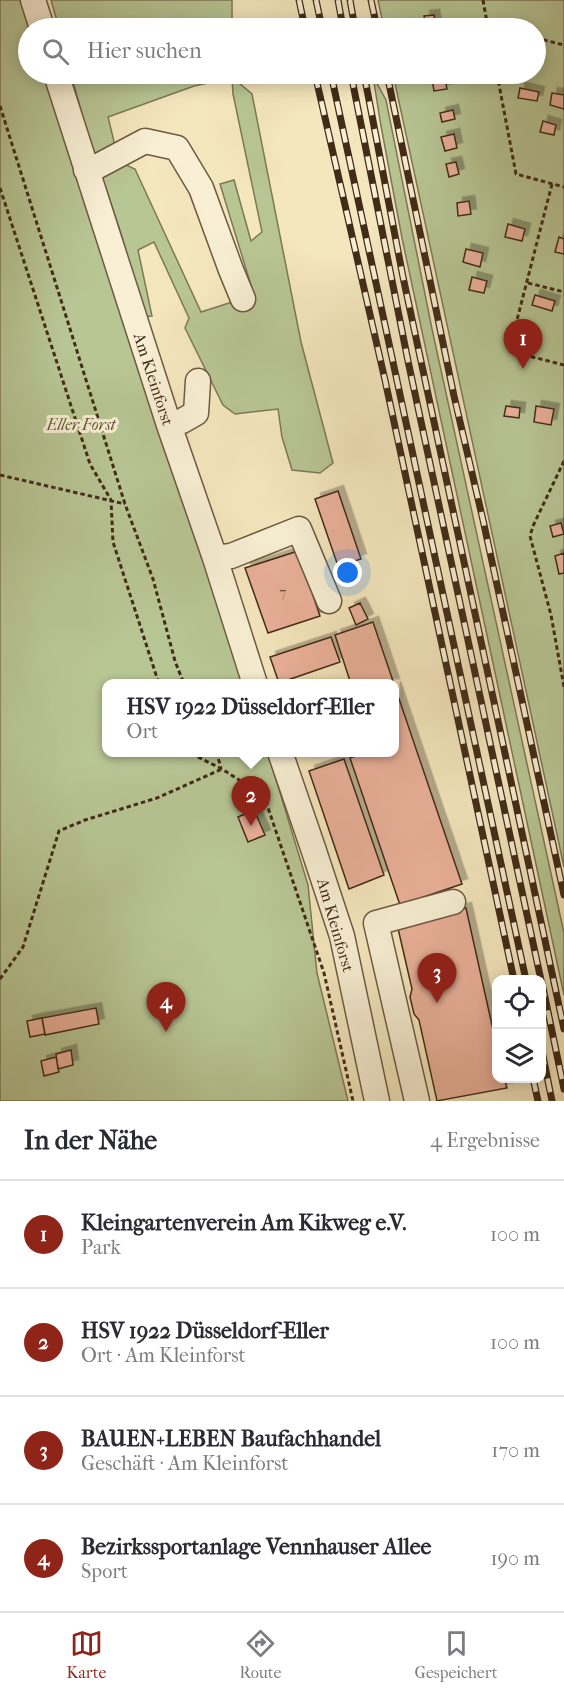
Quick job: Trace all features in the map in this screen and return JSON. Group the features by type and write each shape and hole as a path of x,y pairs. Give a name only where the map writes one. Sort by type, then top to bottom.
{"street":[{"path":"33,0 39,18"},
{"name":"Am Kleinforst","path":"59,84 253,679"},
{"path":"86,170 145,141 177,148 201,188 243,299"},
{"path":"169,425 182,421 196,412 198,381"},
{"path":"215,558 231,556 299,529 329,602"},
{"name":"Am Kleinforst","path":"281,757 342,936 377,1101"},
{"path":"417,1101 376,923 453,902"}],"path":[{"path":"483,0 486,18"},
{"path":"546,40 564,45"},
{"path":"499,84 516,174 564,187"},
{"path":"0,106 125,504 153,579 182,679"},
{"path":"552,184 509,351 564,365"},
{"path":"0,188 90,464 111,500 113,542 157,679"},
{"path":"527,283 564,292"},
{"path":"564,461 530,536 551,615 564,687"},
{"path":"0,475 125,504"},
{"path":"198,757 222,769 264,796 324,974 352,1101"},
{"path":"218,757 222,769"},
{"path":"0,979 23,947 59,831 85,820 157,798 222,769"}],"green space":[{"name":"Eller Forst","path":"0,0 28,0 34,18 18,18 18,84 55,84 245,679 102,679 102,757 269,757 308,885 317,973 348,1101 0,1101"},
{"path":"51,0 232,0 232,18 56,18"},
{"path":"378,0 564,0 564,867 395,84 546,84 546,18 382,18"},
{"path":"74,84 204,84 108,117 119,162 135,169 201,312 254,295 220,184 234,180 251,241 262,232 233,94 232,84 240,84 252,94 301,342 333,463 320,473 292,470 282,437 278,409 235,414 223,405 185,328 189,318 154,242 138,250 152,316 141,317 123,240"},
{"path":"374,84 377,84 386,100 432,329 564,933 564,995 402,238"}],"building":[{"path":"434,15 435,18 424,18 424,16"},
{"path":"433,84 446,84 447,89 434,91"},
{"path":"520,88 539,92 537,101 518,98"},
{"path":"552,93 564,95 564,109 550,105"},
{"path":"453,110 455,119 442,122 440,113"},
{"path":"543,121 556,125 554,135 540,132"},
{"path":"454,134 457,148 445,151 441,137"},
{"path":"456,162 459,174 449,177 446,164"},
{"path":"469,201 471,214 458,216 457,203"},
{"path":"508,224 525,229 522,241 505,237"},
{"path":"559,237 564,239 564,254 555,252"},
{"path":"466,249 483,253 480,267 463,262"},
{"path":"472,277 487,281 484,293 469,290"},
{"path":"535,295 555,301 552,311 532,305"},
{"path":"506,406 520,408 519,418 504,416"},
{"path":"536,406 554,409 551,425 534,422"},
{"path":"338,491 361,559 338,566 315,499"},
{"path":"561,523 564,534 553,537 550,526"},
{"path":"298,551 320,616 268,633 245,568"},
{"path":"564,553 564,573 559,574 555,556"},
{"path":"360,603 368,619 356,625 349,608"},
{"path":"373,622 392,679 349,679 335,635"},
{"path":"331,637 340,662 291,679 278,679 270,657"},
{"path":"399,699 462,884 400,905 350,758 399,757"},
{"path":"344,759 384,875 349,889 309,771"},
{"path":"254,810 265,835 248,842 238,817"},
{"path":"466,908 492,1025 492,1083 506,1083 507,1088 437,1101 419,1020 414,1014 410,997 412,989 397,924"},
{"path":"96,1008 99,1024 45,1035 42,1018"},
{"path":"42,1018 45,1034 30,1037 27,1021"},
{"path":"71,1050 73,1065 58,1069 56,1054"},
{"path":"56,1057 59,1072 44,1076 41,1061"}],"railway":[{"path":"299,0 303,18"},
{"path":"316,0 320,18"},
{"path":"338,0 341,18"},
{"path":"350,0 353,18"},
{"path":"371,0 375,18"},
{"path":"317,84 385,380 513,975"},
{"path":"333,84 525,975"},
{"path":"353,84 408,361 540,975"},
{"path":"366,84 403,277 564,1029"},
{"path":"389,84 454,396 564,895"},
{"path":"546,1002 564,1089"},
{"path":"546,1071 552,1101"},
{"path":"534,1083 538,1101"}],"place":[{"name":"Kleingartenverein Am Kikweg e.V.","path":"523,369"},
{"name":"HSV 1922 Düsseldorf-Eller","path":"251,826"},
{"name":"BAUEN+LEBEN Baufachhandel","path":"437,1003"},
{"name":"Bezirkssportanlage Vennhauser Allee","path":"166,1032"}]}
